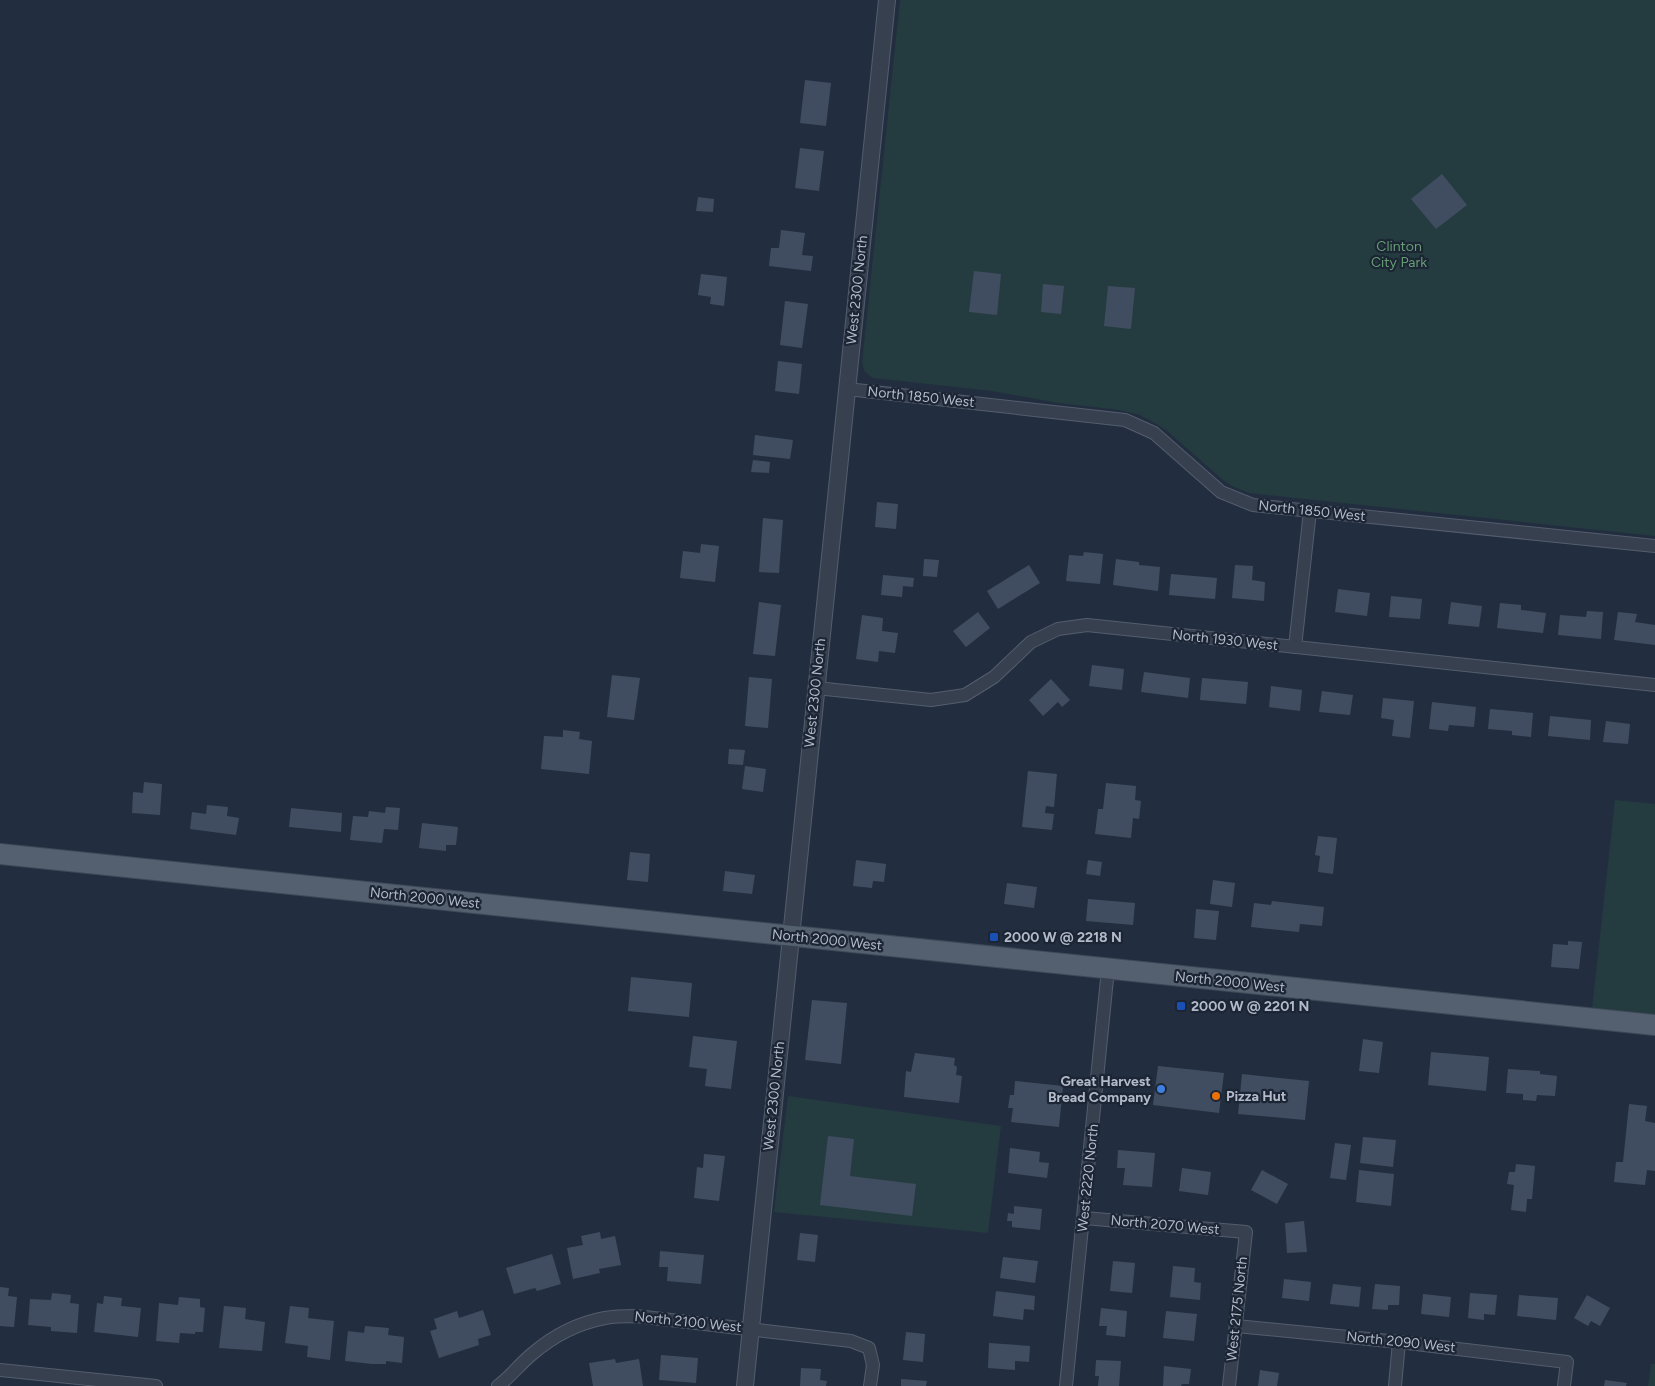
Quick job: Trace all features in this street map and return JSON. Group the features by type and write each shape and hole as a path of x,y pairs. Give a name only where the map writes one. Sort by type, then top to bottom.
{"main road":[{"name":"North 2000 West","path":"0,854 1655,1025"}],"street":[{"name":"West 2300 North","path":"744,1386 887,0"},
{"name":"North 1850 West","path":"847,389 1125,420 1154,433 1221,492 1253,505 1655,546"},
{"path":"1295,647 1310,511"},
{"name":"North 1930 West","path":"816,688 931,700 964,694 994,678 1031,642 1058,629 1087,625 1655,685"},
{"name":"West 2220 North","path":"1066,1386 1108,969"},
{"name":"North 2070 West","path":"1084,1218 1246,1232"},
{"name":"West 2175 North","path":"1229,1386 1246,1232"},
{"name":"North 2100 West","path":"498,1386 511,1376 532,1354 555,1337 579,1325 606,1317 636,1316 851,1341 869,1348 873,1365 870,1386"},
{"name":"North 2090 West","path":"1236,1326 1399,1342 1567,1362 1564,1386"},
{"path":"1395,1386 1399,1342"},
{"path":"0,1370 71,1381 156,1386"}],"green space":[{"name":"Clinton City Park","path":"900,0 1655,0 1655,536 1249,493 1223,480 1166,430 1137,414 992,391 873,378 865,372 862,363"},
{"path":"1615,800 1655,804 1655,1015 1592,1009"},
{"path":"788,1096 1001,1126 988,1233 774,1212"},
{"path":"1651,1364 1655,1364 1655,1386 1648,1386"}],"building":[{"path":"805,80 831,83 826,126 800,123"},
{"path":"800,148 824,151 819,191 795,188"},
{"path":"1442,174 1467,205 1436,229 1411,199"},
{"path":"698,197 714,199 713,212 696,211"},
{"path":"781,230 805,233 802,255 813,256 811,271 769,266 771,248 779,248"},
{"path":"974,271 1001,274 997,315 969,312"},
{"path":"701,274 727,277 724,306 710,304 711,297 698,295"},
{"path":"1043,284 1064,286 1061,314 1041,312"},
{"path":"1108,286 1135,288 1131,329 1104,326"},
{"path":"785,301 808,304 802,348 780,345"},
{"path":"778,361 802,364 799,394 775,391"},
{"path":"755,435 793,440 790,459 753,455"},
{"path":"753,460 770,462 769,473 751,472"},
{"path":"877,502 898,504 896,529 875,527"},
{"path":"763,518 783,520 779,573 759,572"},
{"path":"701,544 719,546 715,582 680,578 683,551 700,553"},
{"path":"1084,552 1103,554 1100,584 1066,581 1069,555 1083,556"},
{"path":"924,559 939,560 937,577 923,576"},
{"path":"1116,559 1139,562 1139,565 1160,567 1158,591 1113,585"},
{"path":"1029,565 1040,583 998,609 987,591"},
{"path":"1235,565 1253,566 1252,580 1265,582 1264,601 1232,598"},
{"path":"1171,574 1217,578 1215,599 1169,595"},
{"path":"883,575 914,578 913,587 903,586 902,597 881,595"},
{"path":"1338,589 1370,593 1367,616 1335,612"},
{"path":"1391,596 1422,599 1420,619 1389,617"},
{"path":"759,602 781,605 775,656 753,654"},
{"path":"1451,602 1482,606 1479,627 1448,624"},
{"path":"1500,603 1521,605 1521,610 1546,613 1543,633 1497,628"},
{"path":"1587,611 1603,612 1601,639 1558,635 1560,615 1586,617"},
{"path":"978,612 990,628 966,647 953,631"},
{"path":"1618,612 1637,614 1635,622 1655,625 1655,645 1614,640"},
{"path":"862,615 883,618 882,631 898,633 895,653 879,651 878,662 856,659"},
{"path":"1092,665 1124,669 1122,690 1089,686"},
{"path":"1144,672 1190,678 1188,698 1141,692"},
{"path":"612,675 640,678 634,720 607,717"},
{"path":"749,677 772,679 768,728 745,726"},
{"path":"1202,678 1248,682 1246,704 1200,700"},
{"path":"1051,679 1070,700 1062,707 1058,702 1043,716 1029,700"},
{"path":"1271,686 1302,690 1300,711 1269,707"},
{"path":"1322,691 1353,695 1350,715 1319,712"},
{"path":"1383,698 1414,701 1410,738 1392,736 1394,720 1381,718"},
{"path":"1432,702 1476,707 1474,727 1449,725 1448,731 1429,729"},
{"path":"1490,709 1533,713 1531,737 1512,735 1512,731 1488,729"},
{"path":"1550,716 1591,720 1590,740 1548,736"},
{"path":"1606,721 1630,724 1628,744 1603,742"},
{"path":"563,730 580,732 579,739 592,741 589,774 541,769 544,736 563,737"},
{"path":"729,749 745,750 743,765 728,764"},
{"path":"745,766 766,769 763,792 742,789"},
{"path":"1028,771 1057,774 1054,807 1046,806 1045,813 1054,814 1052,830 1022,827"},
{"path":"144,782 162,784 160,815 132,813 133,792 143,793"},
{"path":"1106,783 1136,786 1135,800 1141,801 1139,819 1133,818 1131,838 1095,834 1098,809 1103,809"},
{"path":"207,805 228,807 227,816 239,818 236,835 190,829 192,812 206,814"},
{"path":"386,807 400,808 398,830 384,829 382,843 350,840 353,816 368,817 369,811 385,813"},
{"path":"291,808 342,813 341,832 289,827"},
{"path":"422,823 458,827 456,845 446,845 446,851 419,848"},
{"path":"1318,836 1337,838 1333,874 1318,872 1320,856 1315,855"},
{"path":"630,852 650,854 648,882 627,880"},
{"path":"856,860 886,864 884,882 873,881 872,888 853,886"},
{"path":"1088,860 1102,862 1100,876 1086,874"},
{"path":"725,871 755,875 752,894 723,891"},
{"path":"1213,880 1235,883 1232,907 1210,904"},
{"path":"1007,883 1037,887 1034,908 1004,904"},
{"path":"1088,899 1135,903 1133,925 1086,921"},
{"path":"1272,901 1324,907 1322,926 1300,924 1299,932 1251,927 1254,903 1271,905"},
{"path":"1196,909 1219,911 1216,940 1194,938"},
{"path":"1568,941 1582,942 1579,969 1551,967 1553,944 1568,945"},
{"path":"631,977 692,983 689,1017 628,1011"},
{"path":"812,1000 847,1003 841,1064 805,1060"},
{"path":"693,1036 737,1041 731,1089 705,1086 707,1069 689,1067"},
{"path":"1363,1039 1383,1042 1379,1073 1359,1071"},
{"path":"1431,1052 1489,1057 1486,1091 1428,1085"},
{"path":"915,1053 955,1058 956,1075 962,1076 959,1103 904,1097 906,1071 911,1072"},
{"path":"1158,1066 1224,1073 1219,1113 1153,1105"},
{"path":"1508,1069 1540,1071 1540,1074 1557,1076 1555,1096 1537,1095 1536,1101 1523,1100 1523,1094 1506,1093"},
{"path":"1242,1074 1309,1081 1305,1120 1238,1114"},
{"path":"1015,1081 1063,1086 1059,1127 1011,1122 1013,1108 1008,1108 1010,1095 1014,1095"},
{"path":"1629,1104 1647,1106 1645,1121 1655,1123 1655,1171 1647,1170 1645,1185 1614,1182 1616,1162 1623,1162"},
{"path":"828,1136 854,1139 850,1176 916,1184 912,1216 820,1205"},
{"path":"1363,1137 1396,1140 1393,1167 1360,1163"},
{"path":"1335,1143 1351,1145 1346,1180 1330,1178"},
{"path":"1010,1148 1040,1152 1039,1162 1049,1163 1047,1178 1008,1173"},
{"path":"1118,1150 1155,1153 1152,1187 1123,1185 1125,1168 1117,1168"},
{"path":"704,1154 725,1156 719,1201 694,1198 697,1167 703,1168"},
{"path":"1516,1164 1535,1166 1532,1199 1527,1199 1526,1212 1511,1210 1514,1185 1507,1184 1509,1172 1515,1172"},
{"path":"1182,1168 1211,1172 1208,1195 1179,1191"},
{"path":"1262,1170 1288,1184 1277,1204 1251,1190"},
{"path":"1359,1170 1394,1174 1391,1206 1356,1202"},
{"path":"1014,1206 1042,1209 1040,1230 1012,1227 1012,1221 1007,1221 1008,1213 1014,1214"},
{"path":"1304,1221 1307,1252 1287,1253 1285,1223"},
{"path":"600,1232 601,1239 615,1236 621,1265 599,1269 600,1273 573,1279 567,1248 583,1245 581,1236"},
{"path":"800,1233 818,1235 815,1262 797,1260"},
{"path":"660,1251 704,1255 701,1284 667,1281 668,1267 659,1267"},
{"path":"552,1254 561,1284 537,1291 535,1288 514,1294 506,1268"},
{"path":"1003,1257 1038,1261 1035,1283 1000,1278"},
{"path":"1113,1261 1135,1263 1132,1293 1110,1291"},
{"path":"1173,1266 1195,1268 1194,1282 1201,1283 1200,1300 1170,1297"},
{"path":"1284,1279 1311,1282 1309,1301 1282,1298"},
{"path":"1333,1284 1361,1287 1359,1307 1330,1304"},
{"path":"1375,1284 1400,1286 1399,1305 1388,1305 1388,1310 1372,1309"},
{"path":"0,1287 9,1288 8,1296 17,1297 14,1327 0,1326"},
{"path":"996,1291 1035,1296 1034,1310 1024,1309 1023,1320 993,1316"},
{"path":"52,1293 71,1295 70,1303 79,1304 77,1333 51,1331 51,1327 28,1325 30,1299 51,1300"},
{"path":"1470,1293 1497,1295 1495,1315 1484,1314 1484,1320 1468,1318"},
{"path":"1423,1294 1451,1297 1449,1317 1421,1314"},
{"path":"1519,1295 1558,1298 1556,1320 1517,1316"},
{"path":"1587,1295 1610,1308 1600,1326 1591,1321 1588,1326 1574,1318"},
{"path":"104,1296 122,1298 121,1306 141,1308 138,1337 94,1332 97,1303 103,1304"},
{"path":"179,1297 200,1299 200,1307 205,1308 203,1332 195,1332 195,1334 180,1333 179,1343 156,1341 159,1303 178,1305"},
{"path":"224,1306 246,1308 245,1319 265,1322 262,1351 219,1348"},
{"path":"290,1306 309,1308 308,1318 334,1321 330,1360 307,1357 308,1346 285,1343"},
{"path":"1101,1308 1127,1311 1125,1337 1106,1335 1107,1326 1099,1326"},
{"path":"483,1310 491,1335 478,1339 479,1345 439,1358 430,1331 437,1329 434,1319 457,1311 459,1318"},
{"path":"1166,1311 1197,1314 1194,1341 1163,1338"},
{"path":"365,1326 389,1328 388,1335 404,1337 402,1363 386,1361 386,1364 372,1364 345,1361 348,1331 364,1333"},
{"path":"906,1332 925,1334 923,1362 903,1360"},
{"path":"989,1343 1030,1346 1029,1362 1015,1361 1015,1370 988,1368"},
{"path":"661,1355 698,1358 696,1383 659,1380"},
{"path":"615,1359 616,1363 639,1359 643,1386 593,1386 589,1363"},
{"path":"1096,1360 1121,1361 1119,1386 1098,1386 1099,1376 1095,1376"},
{"path":"1164,1366 1191,1369 1189,1384 1163,1386"},
{"path":"801,1368 821,1369 820,1380 827,1381 826,1386 800,1386"},
{"path":"1260,1370 1279,1373 1277,1386 1258,1386"},
{"path":"901,1379 927,1381 926,1386 901,1386"},
{"path":"1605,1380 1627,1383 1626,1386 1604,1386"}],"place":[{"name":"2000 W @ 2218 N","path":"994,937"},
{"name":"2000 W @ 2201 N","path":"1181,1006"},
{"name":"Great Harvest Bread Company","path":"1161,1089"},
{"name":"Pizza Hut","path":"1216,1096"}]}
